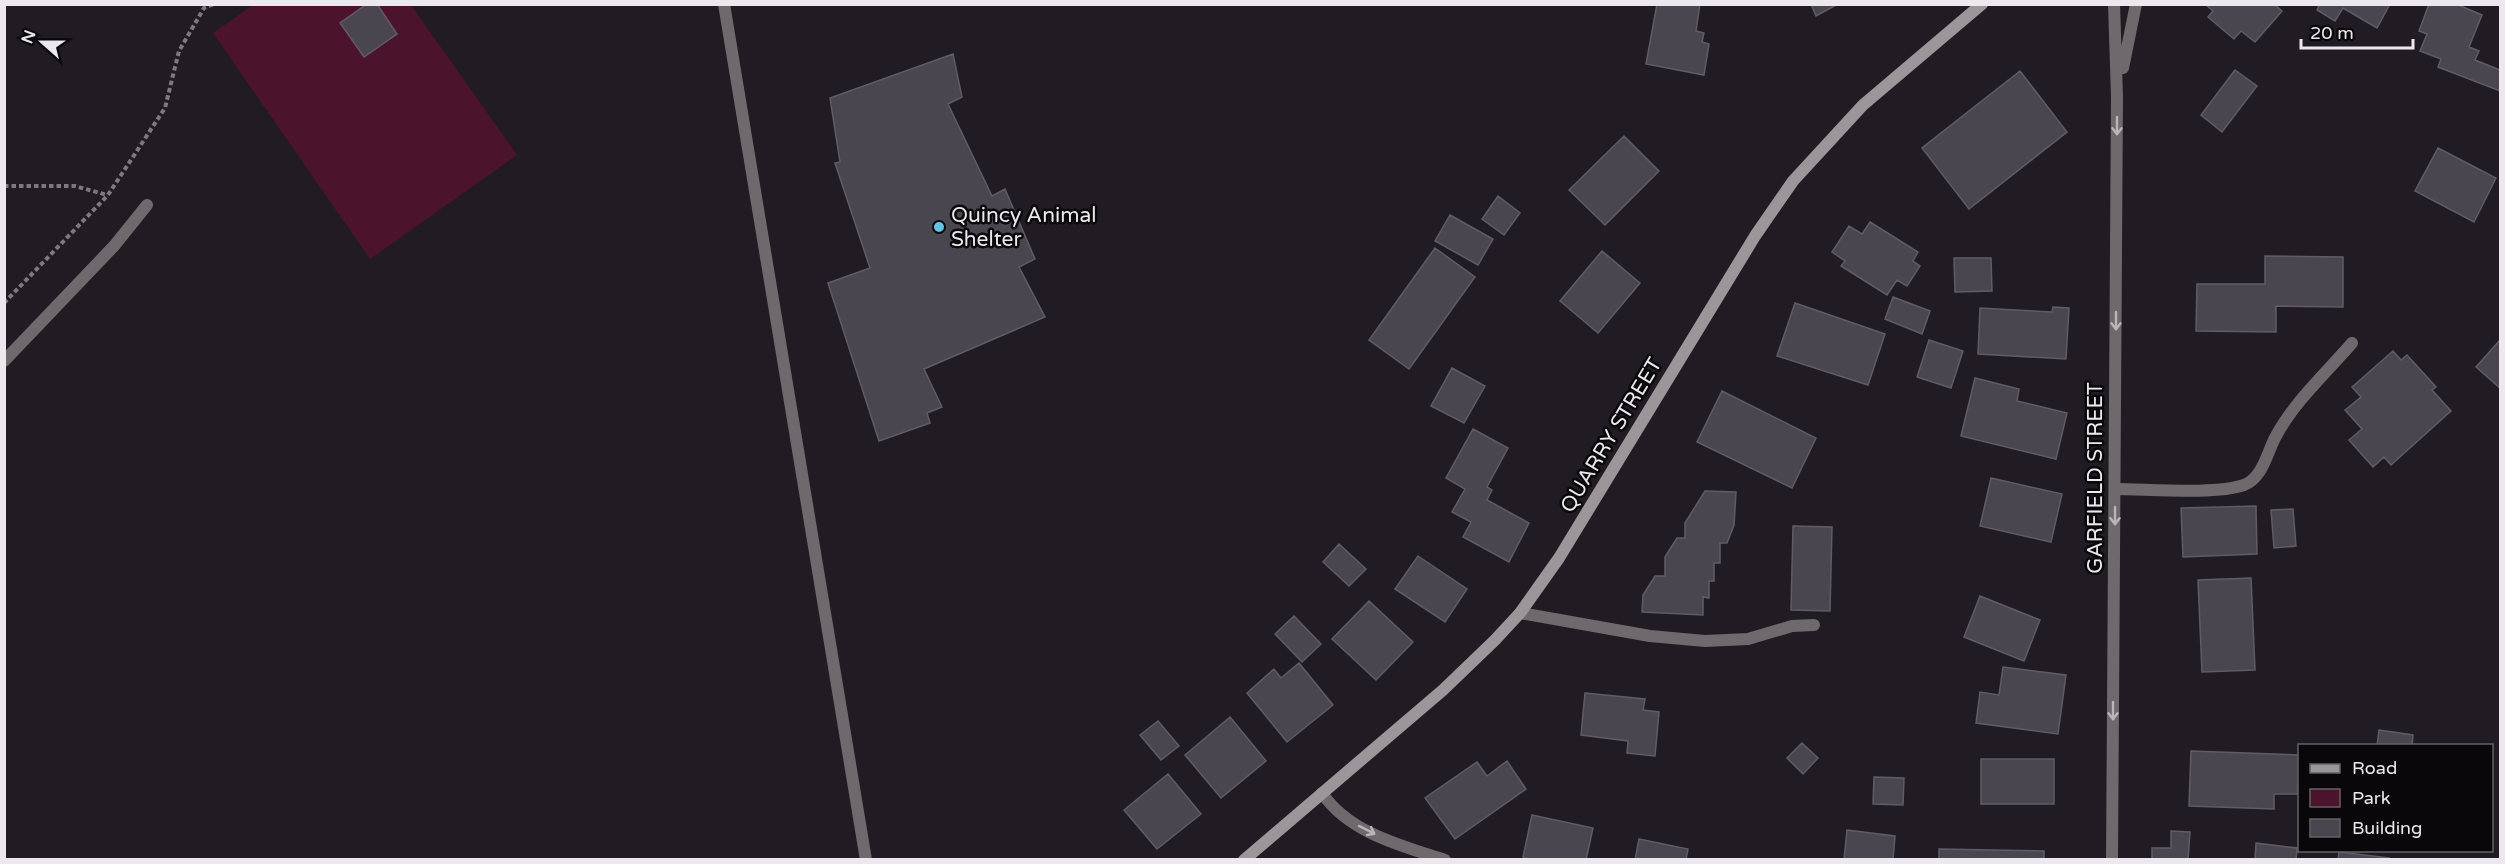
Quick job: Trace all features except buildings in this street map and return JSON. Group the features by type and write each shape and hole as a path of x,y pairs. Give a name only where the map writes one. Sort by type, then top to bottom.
{"main road":[{"name":"QUARRY STREET","path":"1244,860 1443,690 1495,640 1520,612 1559,558 1755,236 1793,181 1863,105 1982,4"}],"street":[{"path":"724,4 866,860"},
{"name":"GARFIELD STREET","path":"2112,860 2117,97 2114,4"},
{"name":"GARFIELD STREET","path":"2117,97 2136,4"},
{"path":"4,361 114,246 147,205"},
{"path":"2115,489 2224,490 2246,484 2263,466 2275,437 2294,408 2352,344"},
{"path":"1520,612 1650,636 1705,641 1748,639 1792,626 1814,625"},
{"path":"1322,793 1340,813 1362,828 1445,860"}],"path":[{"path":"4,303 108,195 165,108 179,51 204,8 214,4"},
{"path":"4,186 75,186 108,195"}],"green space":[{"path":"253,5 411,5 517,155 370,259 213,33"}],"place":[{"name":"Quincy Animal Shelter","path":"939,227"}]}
